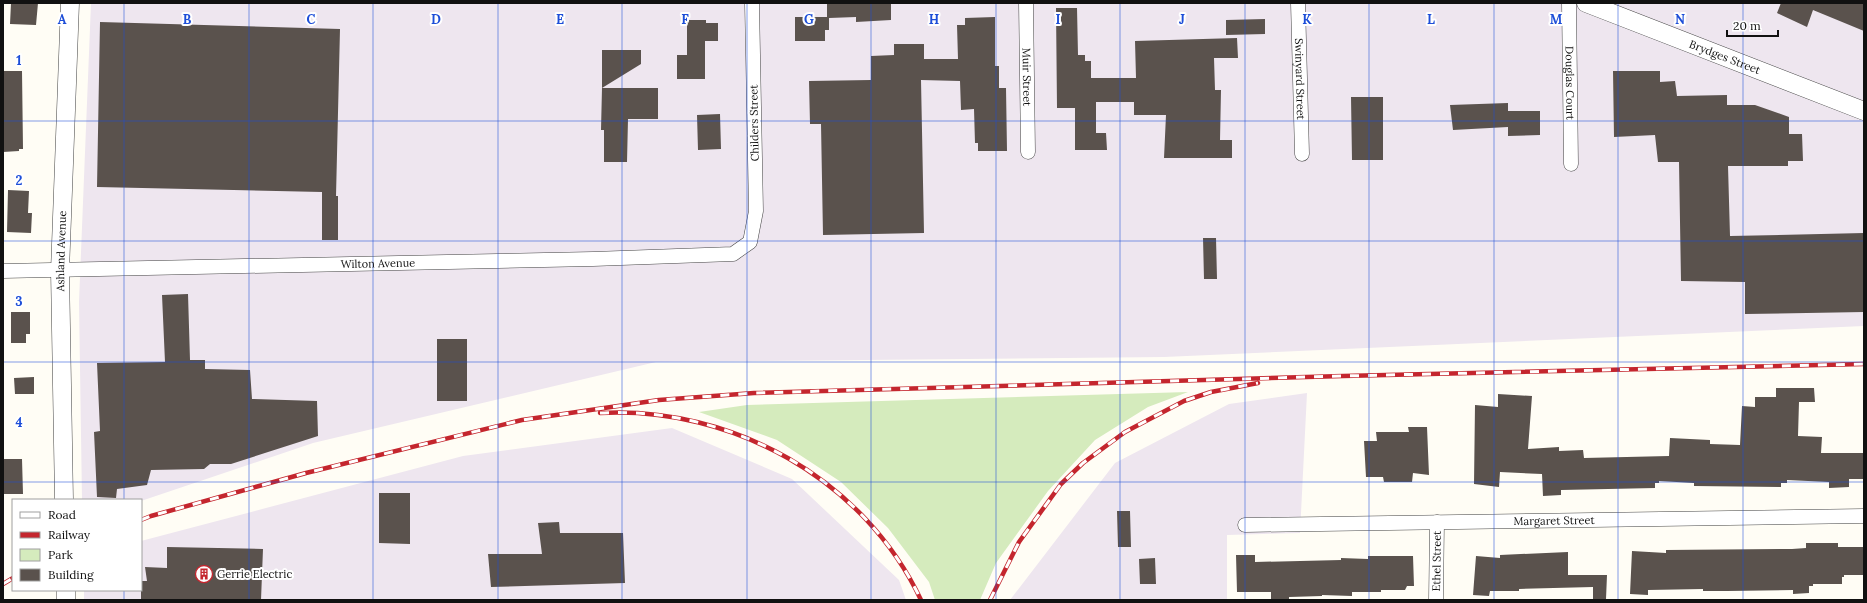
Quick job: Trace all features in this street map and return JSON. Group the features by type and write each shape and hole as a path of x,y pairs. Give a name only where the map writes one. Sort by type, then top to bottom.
{"street":[{"name":"Ashland Avenue","path":"64,499 60,271 70,3"},
{"name":"Childers Street","path":"750,242 756,210 752,3"},
{"name":"Muir Street","path":"1026,3 1028,152"},
{"name":"Swinyard Street","path":"1298,3 1302,154"},
{"name":"Douglas Court","path":"1569,3 1571,164"},
{"name":"Brydges Street","path":"1586,3 1864,111"},
{"name":"Wilton Avenue","path":"3,272 706,256 733,254 750,242"},
{"name":"Margaret Street","path":"1245,525 1864,516"},
{"name":"Ethel Street","path":"1436,600 1437,522"}],"shaded area":[{"path":"91,3 1864,3 1864,326 1164,357 656,362 313,443 142,501 142,499 82,499 79,302"},
{"path":"1307,393 1300,533 1227,535 1227,600 1010,600 1115,463 1229,404"},
{"path":"672,428 792,479 899,580 906,600 84,600 84,591 142,591 142,541 463,456"}],"green space":[{"path":"1188,392 1148,407 1095,440 1048,491 996,563 980,600 935,600 929,582 888,528 841,482 777,440 699,412 747,405"}],"building":[{"path":"11,3 38,3 36,25 10,24"},
{"path":"827,3 891,3 891,20 856,22 856,17 829,18 829,30 825,30 825,41 795,41 795,17 827,17"},
{"path":"1781,3 1864,3 1864,31 1813,10 1807,27 1777,13"},
{"path":"1056,8 1077,8 1078,55 1085,55 1085,61 1091,61 1091,78 1136,78 1135,41 1237,38 1238,58 1214,58 1215,90 1221,90 1220,140 1232,140 1232,158 1164,158 1166,115 1134,115 1134,102 1096,102 1096,133 1106,133 1107,150 1075,150 1075,108 1057,108"},
{"path":"995,17 995,66 999,66 999,88 1006,88 1007,151 978,151 978,143 975,143 974,109 961,110 960,81 921,80 924,233 823,235 821,124 810,124 809,81 871,80 871,56 894,55 894,44 924,44 924,59 958,59 957,25 965,25 965,18"},
{"path":"1265,19 1265,34 1226,35 1226,20"},
{"path":"687,20 706,20 706,23 718,23 718,41 705,41 705,79 677,79 677,55 687,55"},
{"path":"100,22 340,29 336,196 338,196 338,240 322,240 322,192 97,187"},
{"path":"602,50 641,50 641,64 602,88"},
{"path":"3,71 22,71 23,149 19,149 19,151 3,152"},
{"path":"1613,71 1660,71 1660,82 1675,81 1677,96 1727,95 1727,105 1755,105 1789,117 1789,134 1802,134 1803,161 1788,161 1788,166 1728,166 1730,236 1864,233 1864,312 1745,314 1745,282 1681,281 1679,162 1658,162 1655,135 1614,137"},
{"path":"602,88 658,88 658,119 628,119 627,162 604,162 604,130 601,130"},
{"path":"1351,97 1383,97 1383,160 1352,160"},
{"path":"1508,103 1508,111 1540,111 1540,135 1508,136 1508,127 1453,130 1450,105"},
{"path":"720,114 721,149 698,150 697,115"},
{"path":"8,190 29,191 28,213 32,213 31,233 7,232"},
{"path":"1203,238 1216,238 1217,279 1204,279"},
{"path":"188,294 190,360 205,360 205,369 250,370 252,399 317,401 318,436 231,464 210,464 204,469 151,470 147,485 117,489 116,498 97,497 94,432 100,431 97,363 165,362 162,295"},
{"path":"11,312 30,312 30,334 26,334 26,343 11,343"},
{"path":"437,339 467,339 467,401 437,401"},
{"path":"34,377 34,394 15,394 14,378"},
{"path":"1776,388 1814,388 1815,402 1799,402 1798,436 1822,437 1821,453 1864,453 1864,479 1849,479 1849,487 1829,488 1829,482 1787,480 1787,483 1781,483 1781,487 1694,486 1694,483 1659,481 1659,483 1655,483 1655,488 1561,490 1561,495 1543,496 1542,474 1500,472 1499,487 1474,484 1475,405 1498,407 1498,394 1532,396 1528,449 1559,447 1559,451 1583,450 1584,458 1669,456 1670,438 1710,440 1710,444 1740,445 1742,406 1755,407 1755,397 1776,397"},
{"path":"1408,427 1427,427 1429,475 1413,473 1412,482 1384,482 1383,477 1366,477 1364,441 1377,441 1376,432 1409,432"},
{"path":"3,459 22,459 23,494 3,494"},
{"path":"379,493 410,493 410,544 379,543"},
{"path":"1117,511 1130,511 1131,547 1118,547"},
{"path":"559,522 560,533 623,533 625,583 491,587 488,554 542,554 538,523"},
{"path":"1806,543 1838,543 1838,547 1864,547 1864,575 1844,575 1844,577 1842,577 1842,584 1813,584 1813,586 1809,586 1809,593 1793,594 1793,590 1703,591 1703,589 1648,590 1648,595 1630,594 1632,551 1666,553 1666,550 1792,549 1806,548"},
{"name":"Gerrie Electric","path":"167,547 263,549 261,600 141,600 142,581 147,581 145,567 167,568"},
{"path":"1568,552 1568,575 1607,575 1606,599 1593,599 1593,587 1519,589 1519,591 1490,591 1489,596 1473,595 1476,556 1500,558 1500,555"},
{"path":"1236,555 1255,555 1255,562 1341,560 1341,558 1368,559 1368,556 1413,556 1414,586 1407,586 1405,590 1352,592 1352,596 1322,595 1289,597 1289,600 1271,600 1271,592 1237,592"},
{"path":"1155,558 1156,584 1140,584 1139,559"}],"railway":[{"path":"142,520 306,473 522,420 659,400 754,393 1343,376 1864,364"},
{"path":"990,600 1019,542 1061,484 1083,463 1125,432 1184,401 1211,392 1258,383"},
{"path":"600,413 649,414 698,422 745,437 789,458 829,486 865,519 896,557 921,600"},
{"path":"3,584 12,579"}],"place":[{"name":"Gerrie Electric","path":"204,574"}]}
